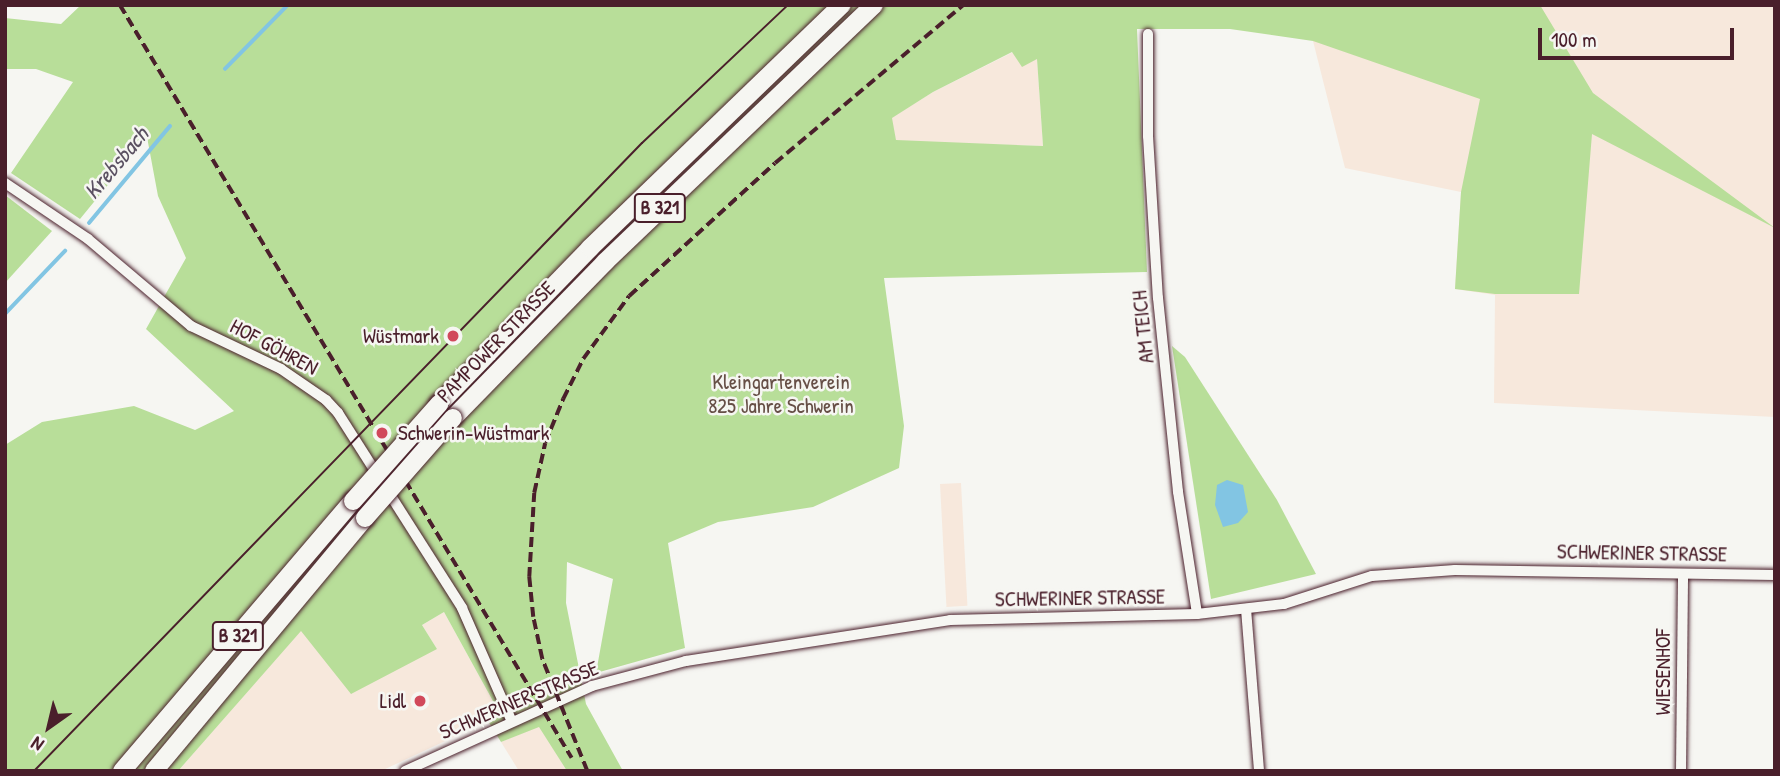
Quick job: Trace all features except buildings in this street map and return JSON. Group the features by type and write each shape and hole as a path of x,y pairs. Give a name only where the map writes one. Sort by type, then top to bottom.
{"main road":[{"name":"PAMPOWER STRASSE","path":"122,771 353,500 439,404 590,248 842,5"},
{"name":"PAMPOWER STRASSE","path":"154,771 365,518 453,418 614,253 874,5"}],"street":[{"name":"AM TEICH","path":"1148,34 1148,136 1158,298 1178,492 1197,614"},
{"name":"HOF GÖHREN","path":"5,183 88,239 191,326 281,369 326,400 338,413 462,608 512,722"},
{"name":"SCHWERINER STRASSE","path":"405,771 592,686 686,661 950,620 1197,614 1284,604 1372,576 1455,570 1775,575"},
{"name":"WIESENHOF","path":"1681,771 1683,573"},
{"path":"1246,609 1259,771"}],"shaded area":[{"path":"1318,5 1775,5 1775,417 1494,403 1495,295 1455,289 1461,192 1345,168 1313,41"},
{"path":"1013,52 1037,58 1043,146 896,141 891,118 933,92"},
{"path":"961,483 967,606 946,607 940,484"},
{"path":"444,612 494,703 495,714 488,721 381,771 178,771 301,630 437,649 422,625"},
{"path":"539,726 567,771 519,771 501,742"}],"green space":[{"name":"Kleingartenverein 825 Jahre Schwerin","path":"81,5 1540,5 1593,93 1775,228 1592,134 1579,294 1495,294 1455,289 1461,192 1480,99 1313,41 1230,29 1137,29 1147,272 884,278 904,426 899,468 813,507 718,522 668,543 685,648 596,673 613,579 567,562 566,603 586,704 623,771 567,771 539,727 501,742 488,721 495,714 494,703 444,612 422,625 437,649 351,694 301,631 178,771 5,771 5,445 42,422 134,406 195,430 234,411 146,329 186,258 158,196 147,137 80,219 11,173 73,82 36,69 5,69 5,18 61,24","holes":["1012,52 1022,67 1037,59 1043,146 896,140 892,118 933,92"]},
{"path":"5,195 52,231 5,283"},
{"path":"1172,346 1185,357 1277,500 1316,574 1211,599"}],"water":[{"path":"1227,480 1243,485 1248,512 1238,523 1223,527 1215,505 1217,485"}],"waterway":[{"name":"Krebsbach","path":"225,69 288,5"},
{"name":"Krebsbach","path":"89,223 170,126"},
{"name":"Krebsbach","path":"5,314 65,251"}],"tram line":[{"path":"34,771 642,143 788,5"}],"railway":[{"path":"120,5 572,758"},
{"path":"587,771 542,659 533,617 529,577 534,493 545,443 563,399 583,359 629,296 775,163 963,5"}],"place":[{"name":"Wüstmark","path":"453,336"},
{"name":"Schwerin-Wüstmark","path":"382,433"},
{"name":"Lidl","path":"420,701"}]}
